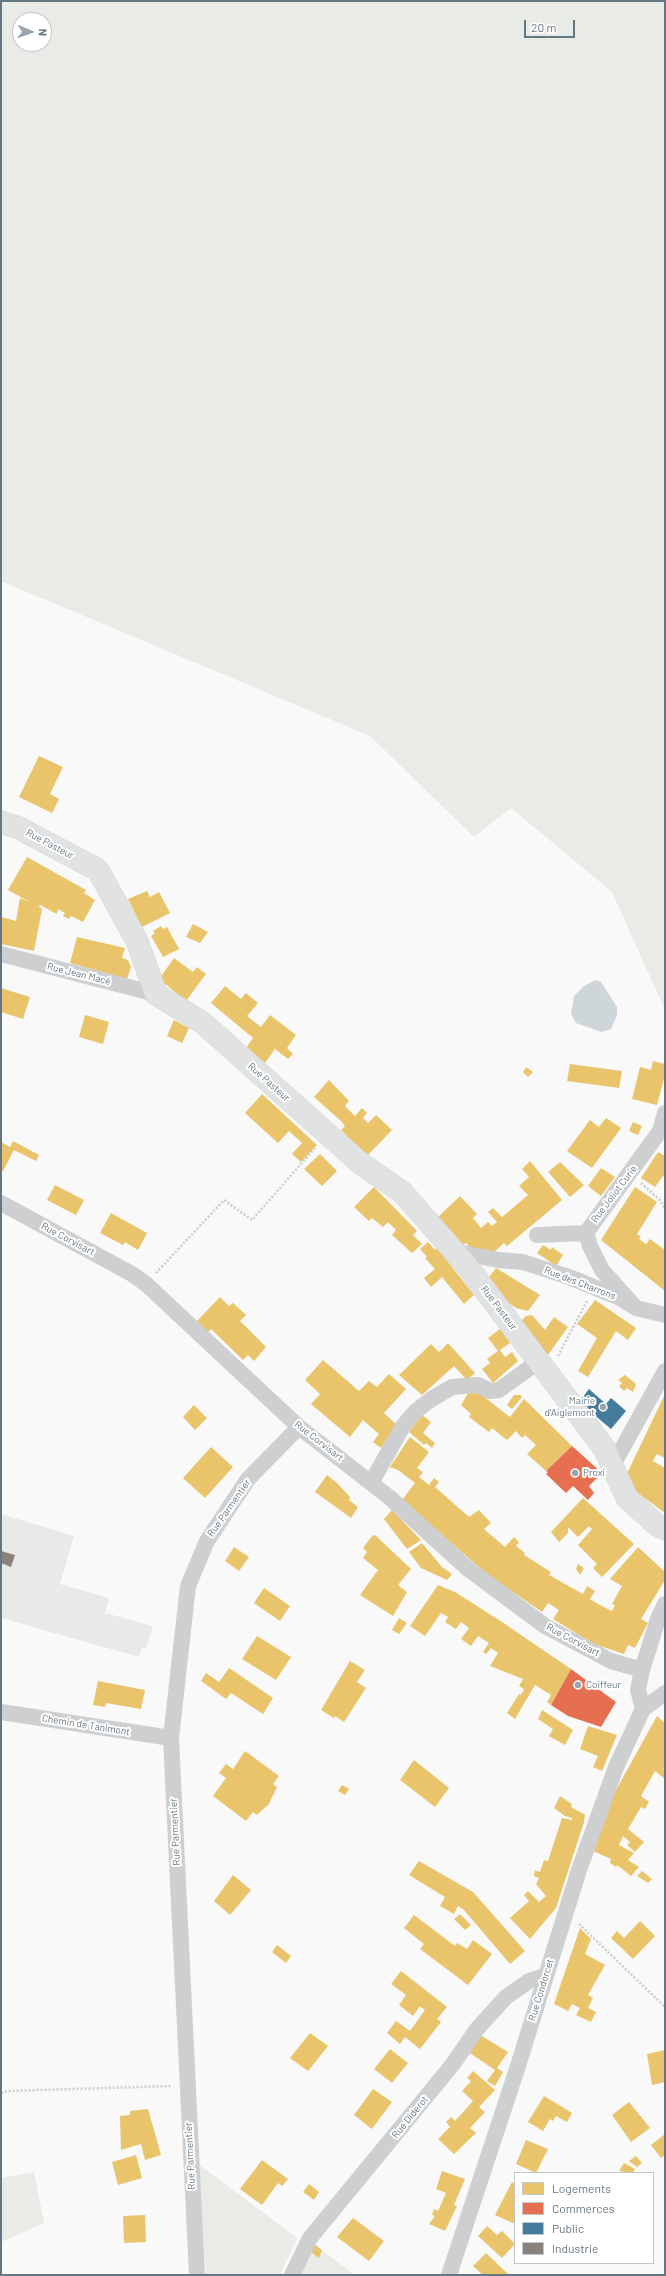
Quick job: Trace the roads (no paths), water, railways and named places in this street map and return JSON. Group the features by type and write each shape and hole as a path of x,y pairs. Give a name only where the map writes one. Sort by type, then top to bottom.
{"street":[{"name":"Rue Pasteur","path":"1,822 19,828 98,870 137,941 156,994 203,1023 359,1162 403,1193 453,1251 604,1448 627,1498 657,1525 665,1528"},
{"name":"Rue Jean Macé","path":"1,954 156,994"},
{"name":"Rue Joliot Curie","path":"537,1235 586,1233 660,1131 665,1113"},
{"name":"Rue Corvisart","path":"1,1203 132,1274 146,1284 299,1427 416,1520 467,1568 545,1626 611,1661 642,1670"},
{"name":"Rue des Charrons","path":"586,1233 590,1246 602,1270 636,1308"},
{"name":"Rue des Charrons","path":"453,1251 498,1260 523,1262 594,1287 618,1297 636,1308 665,1315"},
{"path":"371,1483 403,1426 416,1411 430,1400 452,1387 478,1385 490,1390 498,1390 542,1366"},
{"path":"612,1467 665,1371"},
{"name":"Rue Parmentier","path":"197,2275 186,2086 171,1738 188,1586 207,1541 248,1480 299,1427"},
{"path":"644,1709 638,1690 642,1670 658,1619 665,1604"},
{"name":"Rue Condorcet","path":"449,2275 517,2069 544,1976 565,1912 616,1767 644,1709 665,1693"},
{"name":"Chemin de Tanimont","path":"1,1712 171,1738"},
{"name":"Rue Diderot","path":"292,2275 310,2238 453,2064 477,2029 506,1997 529,1981 544,1976"}],"place":[{"name":"Mairie d'Aiglemont","path":"603,1407"},
{"name":"Proxi","path":"575,1473"},
{"name":"Coiffeur","path":"578,1685"}]}
